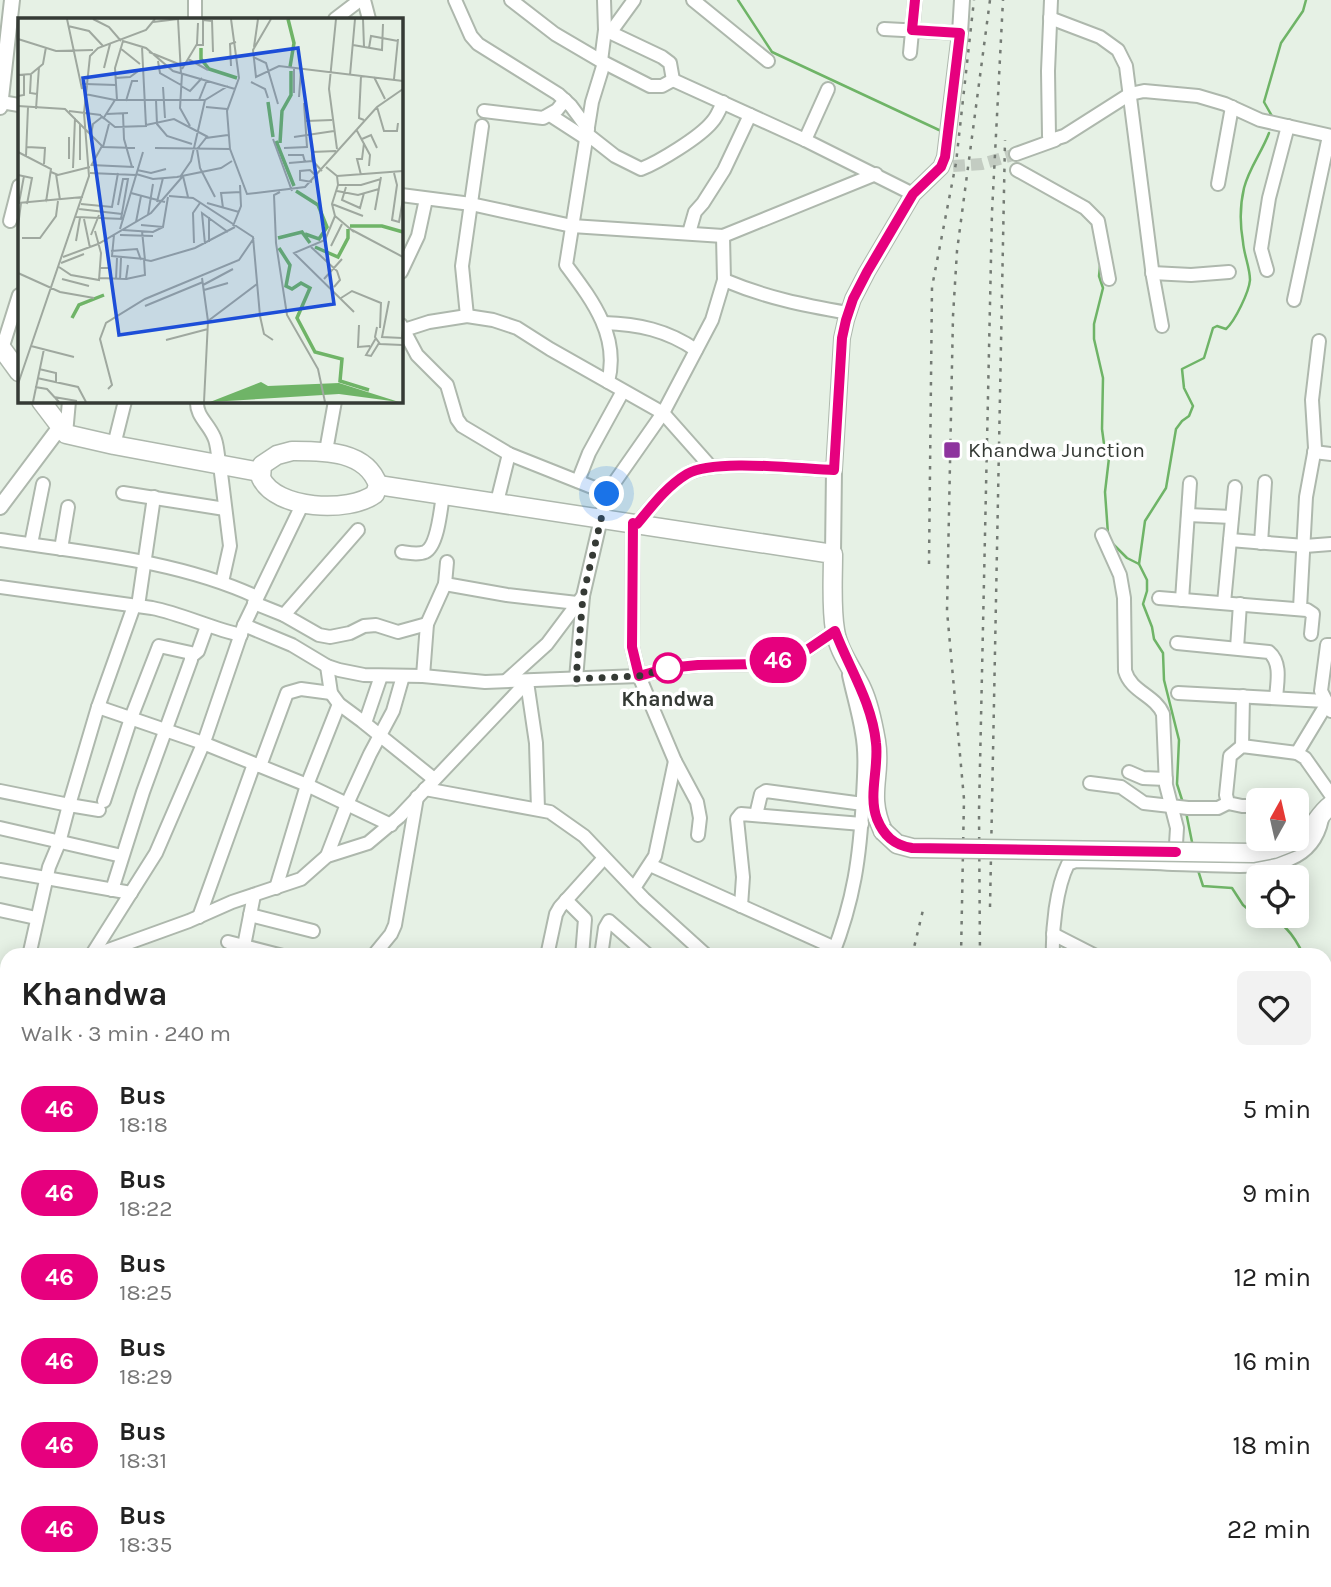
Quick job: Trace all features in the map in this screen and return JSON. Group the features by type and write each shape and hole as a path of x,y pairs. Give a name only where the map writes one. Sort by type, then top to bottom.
{"highway":[{"path":"1,348 18,371"},
{"path":"42,402 63,431 114,445 260,471"},
{"path":"292,450 326,451 367,465 375,474 378,485 374,494 356,504 320,506 283,498 270,491 264,485 260,471 266,460 292,450"},
{"path":"378,485 833,554 835,631 863,691 876,743 873,800 876,816 883,831 897,844 912,848 1263,851"},
{"path":"1309,824 1329,803"}],"main road":[{"path":"1,105 13,40 12,0"},
{"path":"833,554 834,470 842,338 849,313 867,272 913,194 947,166 962,0"},
{"path":"0,507 63,431"}],"street":[{"path":"195,0 195,18"},
{"path":"336,18 362,0 369,18"},
{"path":"455,0 471,36 478,44 558,94 565,100 587,134"},
{"path":"511,0 555,34 650,86 662,86 673,80"},
{"path":"608,31 634,0"},
{"path":"694,0 768,61"},
{"path":"910,53 915,0"},
{"path":"1051,0 1049,136 1051,140 1055,140"},
{"path":"602,1 608,31 592,102 566,265 604,323 611,356 608,382"},
{"path":"1050,18 1100,37 1118,50 1126,66 1162,326"},
{"path":"884,29 960,33"},
{"path":"608,31 670,63 673,80"},
{"path":"673,80 805,140 913,194"},
{"path":"805,140 828,89"},
{"path":"1016,154 1055,140 1130,94 1144,91 1198,96 1260,120 1330,136 1294,300"},
{"path":"550,116 565,100"},
{"path":"484,111 526,117 550,116 587,134 615,156 641,169 661,160 701,133 713,122 723,103"},
{"path":"1219,184 1232,107"},
{"path":"689,233 695,212 724,170 750,115"},
{"path":"467,316 462,266 482,126"},
{"path":"1267,270 1261,249 1269,198 1287,126"},
{"path":"1017,170 1085,208 1097,221 1109,279"},
{"path":"402,195 471,204 572,226 723,236 876,174"},
{"path":"10,221 18,190"},
{"path":"402,270 418,236 426,199"},
{"path":"576,679 580,599 607,494 663,413 712,320 724,280 723,236"},
{"path":"1153,273 1191,275 1229,272"},
{"path":"724,280 781,301 849,313"},
{"path":"1,348 18,298"},
{"path":"402,329 467,316 493,320 517,328 663,413 710,466"},
{"path":"604,323 648,327 685,342 696,350"},
{"path":"402,331 417,355 447,385 457,419 462,426 509,454 607,494"},
{"path":"1300,608 1306,497 1314,452 1312,400 1319,341"},
{"path":"578,481 589,453 623,391"},
{"path":"63,431 69,402"},
{"path":"114,445 125,402"},
{"path":"197,402 198,413 216,439 220,465 230,546 222,582"},
{"path":"326,451 335,402"},
{"path":"1314,452 1331,453"},
{"path":"498,502 509,454"},
{"path":"698,835 700,811 675,761 639,676 632,647 635,524 674,484 687,474 710,466 834,470"},
{"path":"1261,543 1265,482"},
{"path":"1182,600 1190,483"},
{"path":"31,544 43,484"},
{"path":"1224,603 1235,487"},
{"path":"123,493 225,509"},
{"path":"402,552 426,552 431,548 443,494"},
{"path":"30,948 46,879 59,844 98,707 136,606 154,497"},
{"path":"100,948 156,853 203,743 242,630 303,503"},
{"path":"61,549 68,507"},
{"path":"1188,515 1232,517"},
{"path":"284,615 358,530"},
{"path":"1102,535 1120,575 1124,598 1125,671 1128,680 1157,705 1163,714 1166,779 1177,828 1175,864"},
{"path":"0,540 184,570 222,582 307,629 330,637 350,633 364,626 376,625 398,632 427,624"},
{"path":"1230,540 1305,546 1331,544"},
{"path":"423,676 427,624 445,584 447,562"},
{"path":"445,584 507,595 580,599"},
{"path":"0,587 169,612 207,626 242,630 292,645 327,666 352,673 423,676 448,680 527,682 639,676 668,668 698,665 763,664 807,650 835,631"},
{"path":"1158,598 1300,608 1313,614 1311,634"},
{"path":"506,681 547,644 580,599"},
{"path":"1237,648 1240,604"},
{"path":"112,890 143,792 192,656 198,651 207,626"},
{"path":"1177,643 1269,652 1276,658 1278,667 1276,698"},
{"path":"1297,753 1327,701 1327,645 1331,645"},
{"path":"0,791 69,806 101,805 159,646 191,653 192,656"},
{"path":"834,948 855,887 865,761 863,734 845,656"},
{"path":"327,666 331,693 339,704 381,737 425,788 550,811 584,836 634,888 698,948"},
{"path":"365,723 381,676"},
{"path":"327,856 347,804 393,711 403,676"},
{"path":"115,948 301,879 327,856 368,844 391,825 527,682"},
{"path":"527,682 534,721 538,809"},
{"path":"199,917 257,765 288,693 300,689 331,693"},
{"path":"1178,693 1327,701"},
{"path":"1242,747 1244,696"},
{"path":"276,888 307,785 339,704"},
{"path":"98,707 203,743 307,785 391,825"},
{"path":"1053,948 1063,874 1068,864 1076,861 1232,866 1276,863 1290,859 1315,840 1329,803 1305,758 1297,753 1242,747 1230,756 1226,795 1228,803"},
{"path":"634,888 650,865 659,841 675,761"},
{"path":"1129,772 1143,778 1166,779"},
{"path":"1090,783 1121,787 1144,803 1188,808 1218,808 1228,803 1246,806"},
{"path":"380,948 395,925 425,788"},
{"path":"756,815 761,794 766,791 863,804"},
{"path":"741,906 743,877 737,819 741,814 862,824"},
{"path":"0,828 59,844 122,856"},
{"path":"549,948 556,914 604,858"},
{"path":"650,865 825,948"},
{"path":"0,870 131,893"},
{"path":"244,946 254,895"},
{"path":"566,900 585,919 583,948"},
{"path":"0,910 36,918"},
{"path":"250,915 313,931"},
{"path":"602,948 605,928 609,921 640,948"},
{"path":"1053,934 1080,948"},
{"path":"228,942 252,948"}],"waterway":[{"path":"738,0 772,52 939,130"},
{"path":"1273,118 1264,102 1281,43 1303,11 1306,0"},
{"path":"1183,803 1177,784 1179,740 1164,680 1163,653 1154,639 1143,604 1147,580 1139,564 1145,521 1166,488 1176,429 1189,416 1193,406 1184,388 1182,369 1204,358 1213,328 1217,326 1226,329 1230,325 1249,285 1250,275 1241,229 1242,201 1249,174 1269,133"},
{"path":"1100,266 1099,276 1103,288 1094,324 1094,339 1103,378 1102,429 1109,458 1105,492 1108,534"},
{"path":"1112,543 1127,558 1139,564"},
{"path":"1186,812 1193,847"},
{"path":"1197,867 1203,886 1232,888 1243,905 1260,919 1275,921 1287,929 1299,948"}],"tunnel":[{"path":"953,166 982,164 1016,154"}],"railway":[{"path":"929,564 932,287 956,163 974,0"},
{"path":"961,948 964,799 947,611 953,316 957,251 990,0"},
{"path":"980,948 979,811 992,212 1003,0"},
{"path":"990,907 1005,140"},
{"path":"914,948 923,910"}],"bus line":[{"name":"46","path":"915,0 912,30 960,33 945,157 941,167 920,184 913,194 853,299 842,338 834,470 710,466 687,474 661,495 637,524 633,523 632,647 639,676 668,668 698,665 763,664 807,650 835,631 863,691 869,711 876,743 873,800 876,816 889,839 912,848 1176,852"}],"place":[{"name":"Khandwa Junction","path":"952,450"},
{"name":"Khandwa","path":"668,668"}],"route":[{"path":"607,494 583,596 576,679 639,676 668,668"}]}
